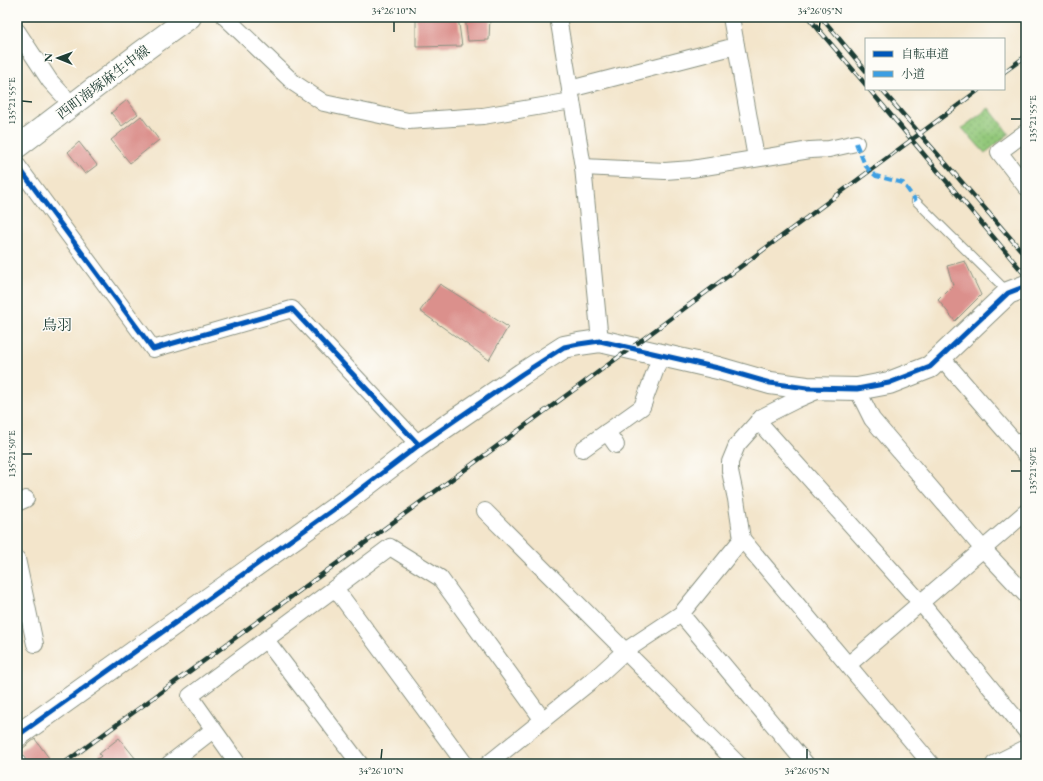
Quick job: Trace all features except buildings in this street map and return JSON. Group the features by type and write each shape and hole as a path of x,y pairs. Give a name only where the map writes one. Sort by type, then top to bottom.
{"street":[{"name":"西町海塚麻生中線","path":"17,147 190,17"},
{"path":"225,17 294,83 324,103 408,121 483,116 571,95 736,46"},
{"path":"558,17 583,167 600,341"},
{"path":"731,17 756,158"},
{"path":"17,31 50,80 72,105"},
{"path":"1026,132 999,152 1026,187"},
{"path":"583,167 665,171 692,169 810,150 830,149 856,143"},
{"path":"17,165 153,349 292,309 419,445"},
{"path":"17,736 344,502 419,445 564,347 600,341 718,368 770,383 807,388 856,389 889,384 930,367 1020,288"},
{"path":"583,449 642,407 661,355"},
{"path":"941,358 1026,455"},
{"path":"823,389 789,403 762,417 737,444 730,462 730,471 742,539 931,764"},
{"path":"856,389 872,419 983,549 1026,595"},
{"path":"758,421 921,602 1026,731"},
{"path":"607,432 616,445"},
{"path":"485,511 738,764"},
{"path":"848,665 1026,512"},
{"path":"488,764 600,674 625,651 681,614 742,539"},
{"path":"238,764 190,696 390,547 440,578 543,720"},
{"path":"17,559 34,644"},
{"path":"335,588 465,764"},
{"path":"681,614 806,764"},
{"path":"266,640 360,764"},
{"path":"169,764 213,730"},
{"path":"994,764 1026,748"}],"lane":[{"path":"916,201 1020,288"}],"green space":[{"path":"989,108 1009,134 985,153 962,128"}],"railway":[{"path":"808,17 865,84"},
{"path":"821,17 865,70"},
{"path":"1005,71 1026,56"},
{"path":"870,90 1026,276"},
{"path":"882,90 1026,256"},
{"path":"63,764 631,348 979,90"}],"marked path":[{"path":"856,143 865,165 870,171 876,176 903,183 916,201"}],"cycle path":[{"path":"17,165 153,349 292,309 419,445"},
{"path":"17,736 344,502 419,445 564,347 600,341 718,368 770,383 807,388 857,389 889,383 930,367 1008,293 1026,286"}],"district":[{"name":"鳥羽","path":"57,324"}]}
